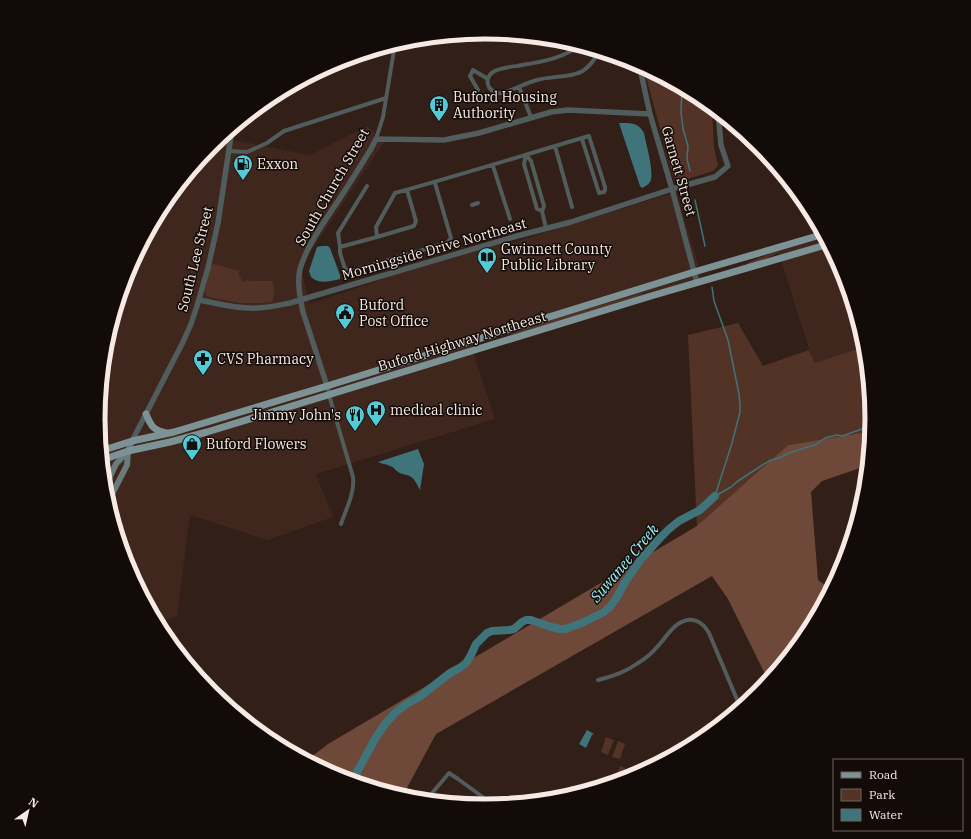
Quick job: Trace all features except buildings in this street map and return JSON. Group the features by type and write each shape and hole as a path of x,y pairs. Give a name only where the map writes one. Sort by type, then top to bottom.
{"main road":[{"name":"Buford Highway Northeast","path":"106,449 132,441 170,433 327,386 694,272 819,236"},
{"name":"Buford Highway Northeast","path":"107,458 128,451 207,432 621,305 824,245"},
{"path":"146,414 150,424 154,428 160,432 170,433"},
{"name":"South Lee Street","path":"112,494 127,465 128,451 132,441"},
{"name":"South Lee Street","path":"109,478 116,464 128,451"}],"street":[{"path":"574,49 566,55 538,63 500,69 492,72 487,82 490,88 501,94 535,80 548,77 572,75 584,70 597,56"},
{"name":"South Church Street","path":"329,395 300,301 300,269 324,222 376,139 383,117 394,50"},
{"path":"478,90 470,76 473,70 488,78"},
{"name":"Garnett Street","path":"641,72 650,114 697,283"},
{"path":"519,87 531,117"},
{"path":"228,151 248,152 267,143 284,131 386,98"},
{"path":"376,139 444,140 479,133 551,112 568,110 650,114"},
{"name":"Morningside Drive Northeast","path":"199,300 235,307 249,308 269,308 300,301 460,253 571,222 672,189 715,177 728,166 720,144 718,119"},
{"path":"377,237 376,227 396,193 493,166 589,136 605,190 602,193 599,193 582,139"},
{"name":"South Lee Street","path":"132,441 183,342 199,300 218,223 231,137"},
{"path":"555,146 572,207"},
{"path":"526,155 531,161 538,184 544,206 542,211 546,228"},
{"path":"526,155 524,164 537,209 542,211"},
{"path":"493,166 510,219"},
{"path":"592,170 598,167"},
{"path":"367,186 338,233 340,253 345,269 352,271 447,242 451,238 434,183"},
{"path":"531,187 538,184"},
{"path":"340,247 414,226 416,221 407,190"},
{"path":"472,205 478,203"},
{"path":"329,395 353,476 354,484 341,524"},
{"path":"598,680 617,675 628,670 657,648 677,624 686,620 694,620 705,626 709,633 739,704"},
{"path":"431,796 448,773 487,800"}],"shaded area":[{"path":"367,126 385,141 301,266 309,304 478,247 518,241 676,192 703,280 515,331 471,346 495,419 316,474 333,517 268,540 190,515 177,616 163,621 156,610 134,565 118,518 112,494 106,444 105,420 108,370 112,345 125,297 144,251 169,208 184,188 216,150 234,133 234,140 310,155"},
{"path":"821,239 846,297 860,348 815,363 809,349 778,251"},
{"path":"865,432 863,467 822,481 811,492 818,580 828,587 802,631 766,676 728,599 712,576 436,734 405,791 363,780 311,757 328,744 697,526 788,445"}],"green space":[{"path":"645,74 676,90 712,115 714,148 718,165 713,171 681,181 677,180 673,176"},
{"path":"780,251 763,260 747,264 764,256"},
{"path":"214,264 239,271 239,276 243,282 248,280 250,282 272,281 274,287 272,302 240,303 209,297 206,295 205,291 211,265"},
{"path":"642,293 629,300 510,336 509,335 521,329"},
{"path":"738,323 763,366 809,350 815,363 860,348 865,395 865,432 788,445 697,527 688,335"},
{"path":"606,737 614,740 608,755 601,752"},
{"path":"618,741 625,744 620,759 612,757"},
{"path":"620,766 628,772 616,777"}],"water":[{"path":"619,123 630,123 636,125 642,129 644,133 651,166 651,178 650,182 642,188 640,186"},
{"path":"328,246 330,248 340,275 340,279 321,282 311,277 309,271 317,247"},
{"path":"418,449 424,464 420,490 412,477 399,473 391,466 378,462"},
{"path":"587,730 594,734 592,735 586,748 579,744"}],"waterway":[{"path":"682,94 681,112 683,129 688,146 687,159 690,171"},
{"path":"695,200 705,246"},
{"path":"712,287 714,301 728,340 740,405 740,412 732,443 715,496"},
{"name":"Suwanee Creek","path":"715,496 771,460 817,444 825,438 837,435 842,436 866,428"},
{"name":"Suwanee Creek","path":"355,777 375,739 385,724 397,711 418,698 450,673 466,663 476,644 487,633 492,631 514,629 526,620 565,629 582,623 604,612 610,607 617,597 625,582 641,559 660,538 679,521 700,510 715,496"}],"place":[{"name":"Buford Housing Authority","path":"439,122"},
{"name":"Exxon","path":"243,181"},
{"name":"Gwinnett County Public Library","path":"487,274"},
{"name":"Buford Post Office","path":"345,330"},
{"name":"CVS Pharmacy","path":"203,376"},
{"name":"medical clinic","path":"376,427"},
{"name":"Jimmy John's","path":"355,432"},
{"name":"Buford Flowers","path":"192,461"}]}
